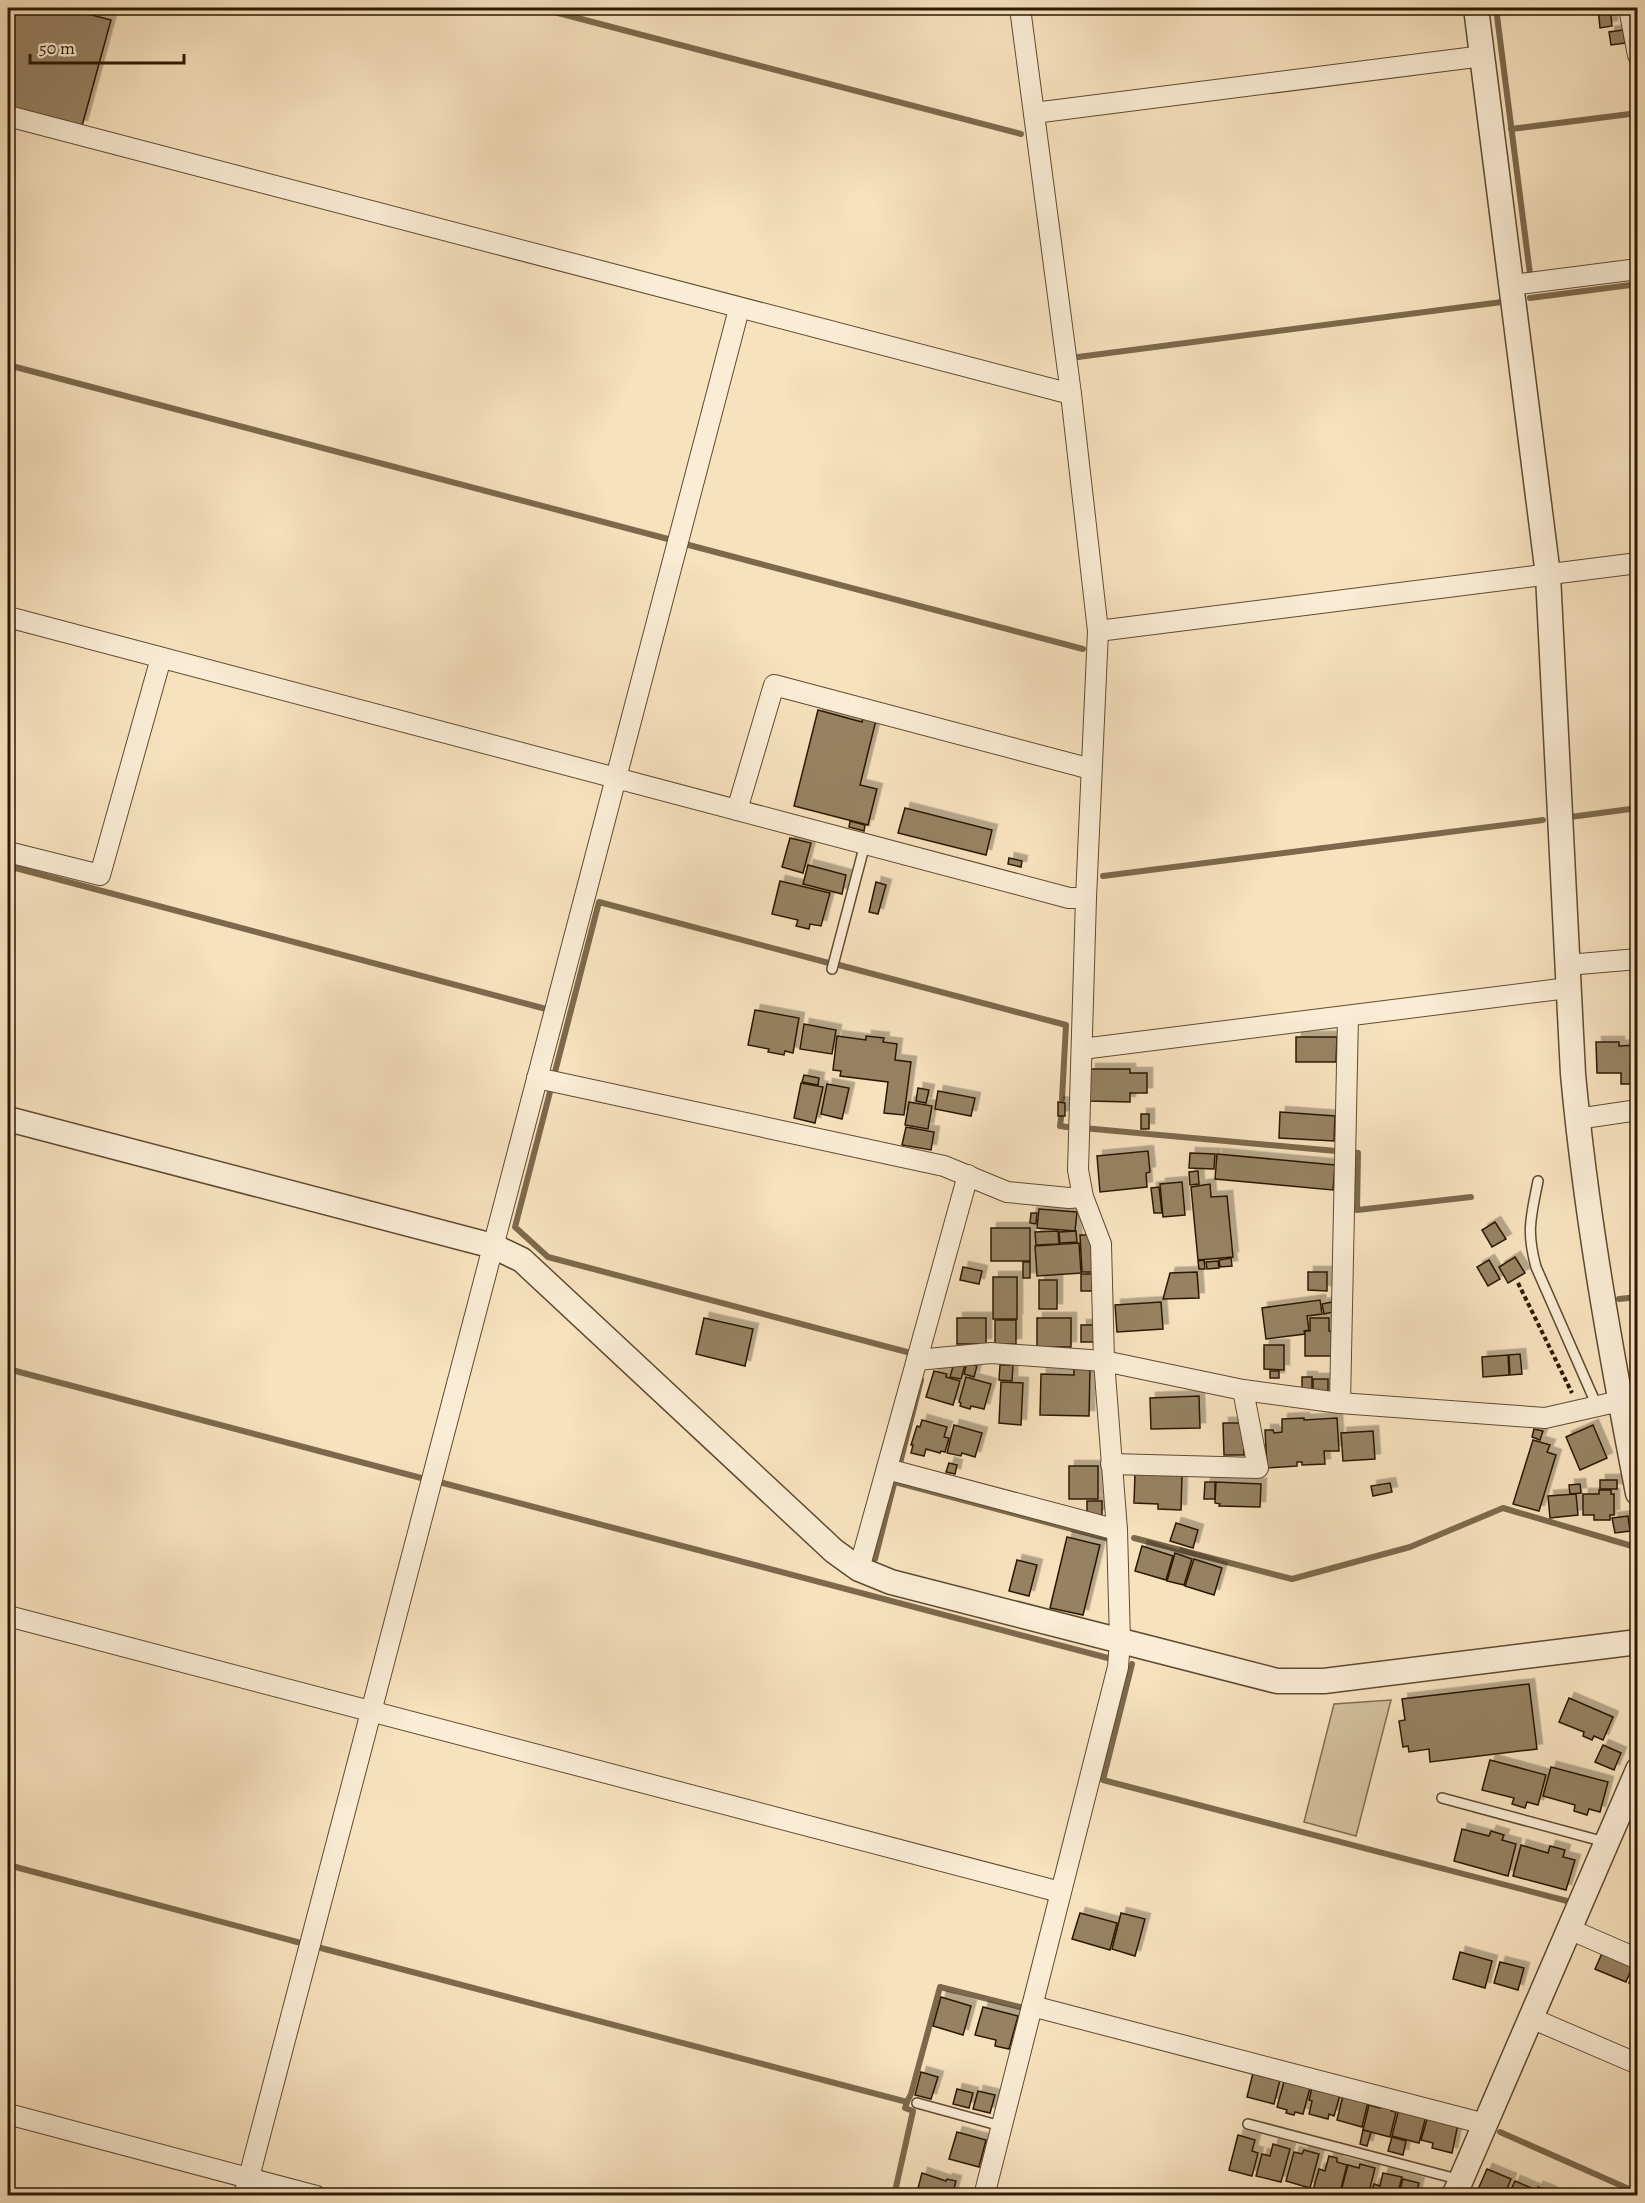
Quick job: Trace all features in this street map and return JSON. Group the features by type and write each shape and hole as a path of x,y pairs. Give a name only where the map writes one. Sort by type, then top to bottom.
{"street":[{"path":"984,2196 1118,1667 1120,1641 1118,1530 1104,1361 1101,1244 1083,1197 1078,1170 1086,898 1098,631 1071,394 1020,8"},
{"path":"1476,8 1548,575 1577,1119 1601,1295 1638,1493"},
{"path":"1629,8 1638,55"},
{"path":"1034,113 1483,56"},
{"path":"8,116 1071,394"},
{"path":"1512,285 1638,269"},
{"path":"246,2187 739,309"},
{"path":"1098,631 1638,563"},
{"path":"8,617 1070,898 1086,898"},
{"path":"8,852 100,875 161,658"},
{"path":"737,810 774,685 1091,769"},
{"path":"1082,1049 1348,1016 1568,977 1638,959"},
{"path":"1340,1403 1348,1016"},
{"path":"537,1078 944,1166 1007,1192 1069,1198 1083,1197"},
{"path":"1577,1119 1638,1110"},
{"path":"8,1119 493,1246 522,1260 834,1551 859,1569 891,1582 1277,1681 1312,1681 1638,1642"},
{"path":"859,1569 968,1175"},
{"path":"917,1360 991,1353 1104,1361 1244,1390 1340,1403 1545,1418 1620,1401"},
{"path":"1111,1464 1258,1468 1244,1390"},
{"path":"887,1469 1118,1530"},
{"path":"8,1616 1060,1892"},
{"path":"1457,2188 1638,1770"},
{"path":"1569,1929 1638,1959"},
{"path":"1032,2006 1485,2124"},
{"path":"1531,2018 1638,2064"},
{"path":"8,2114 246,2187 316,2196"}],"lane":[{"path":"832,969 866,844"},
{"path":"1538,1181 1529,1223 1530,1243 1536,1267 1588,1408"},
{"path":"1442,1798 1606,1842"},
{"path":"917,2103 1001,2126"},
{"path":"1248,2124 1457,2188"}],"path":[{"path":"1518,1283 1588,1408"}],"shaded area":[{"path":"1391,1700 1356,1836 1304,1822 1334,1704"}],"building":[{"path":"8,8 65,8 111,20 82,126 8,106"},
{"path":"1598,8 1610,8 1612,26 1600,28"},
{"path":"1623,30 1625,43 1611,45 1609,32"},
{"path":"818,710 862,722 863,717 876,720 860,785 877,789 868,825 794,806"},
{"path":"905,808 992,830 986,855 898,833"},
{"path":"850,821 865,825 864,831 849,827"},
{"path":"790,838 811,843 803,873 782,867"},
{"path":"1009,858 1022,861 1021,867 1008,864"},
{"path":"808,865 846,875 842,894 803,884"},
{"path":"780,881 830,893 821,926 810,924 809,929 796,926 798,920 772,914"},
{"path":"876,882 886,885 878,914 869,912"},
{"path":"755,1010 799,1018 793,1053 785,1051 784,1055 748,1045"},
{"path":"804,1024 836,1030 832,1054 800,1049"},
{"path":"837,1036 866,1040 866,1036 884,1038 883,1042 897,1044 895,1060 911,1062 904,1115 884,1113 888,1082 840,1076 841,1071 833,1070"},
{"path":"1296,1037 1337,1037 1336,1062 1296,1062"},
{"path":"1596,1042 1619,1042 1619,1046 1638,1045 1638,1077 1634,1077 1634,1084 1621,1084 1621,1073 1597,1073"},
{"path":"1090,1069 1130,1069 1130,1073 1147,1073 1147,1093 1130,1093 1130,1102 1089,1101"},
{"path":"804,1075 819,1078 818,1085 802,1082"},
{"path":"801,1083 823,1087 815,1123 794,1118"},
{"path":"827,1084 849,1088 842,1119 821,1114"},
{"path":"918,1088 929,1090 926,1103 916,1101"},
{"path":"938,1091 975,1098 971,1116 935,1109"},
{"path":"909,1102 932,1106 928,1129 905,1125"},
{"path":"1058,1102 1065,1103 1065,1116 1058,1116"},
{"path":"1280,1112 1335,1116 1334,1141 1279,1138"},
{"path":"1141,1114 1149,1114 1149,1129 1141,1129"},
{"path":"906,1127 934,1132 931,1150 902,1145"},
{"path":"1148,1151 1150,1172 1146,1173 1147,1187 1100,1192 1097,1156"},
{"path":"1190,1153 1215,1154 1214,1169 1189,1168"},
{"path":"1217,1154 1335,1165 1333,1190 1215,1179"},
{"path":"1198,1171 1199,1184 1190,1185 1189,1172"},
{"path":"1182,1182 1185,1215 1163,1217 1160,1184"},
{"path":"1210,1184 1211,1197 1227,1196 1233,1257 1198,1260 1191,1187"},
{"path":"1159,1187 1162,1213 1154,1213 1151,1188"},
{"path":"1039,1209 1077,1212 1075,1231 1037,1228"},
{"path":"1031,1213 1037,1213 1036,1224 1030,1223"},
{"path":"1495,1222 1506,1239 1492,1247 1482,1230"},
{"path":"991,1228 1030,1228 1030,1261 991,1261"},
{"path":"1058,1231 1059,1244 1036,1245 1035,1232"},
{"path":"1076,1231 1077,1242 1060,1243 1059,1232"},
{"path":"1080,1235 1091,1235 1097,1272 1082,1272"},
{"path":"1079,1243 1081,1273 1037,1276 1035,1246"},
{"path":"1515,1257 1525,1273 1508,1283 1499,1267"},
{"path":"1231,1258 1232,1266 1220,1267 1219,1260"},
{"path":"1204,1260 1205,1269 1199,1269 1198,1261"},
{"path":"1489,1260 1500,1279 1488,1286 1477,1267"},
{"path":"1218,1261 1219,1268 1207,1269 1206,1262"},
{"path":"1023,1262 1030,1262 1030,1278 1023,1278"},
{"path":"963,1267 982,1271 979,1284 960,1280"},
{"path":"1197,1272 1199,1298 1163,1299 1170,1273"},
{"path":"1308,1272 1327,1272 1327,1291 1308,1290"},
{"path":"1081,1274 1097,1274 1097,1291 1081,1291"},
{"path":"993,1277 1017,1277 1017,1319 993,1319"},
{"path":"1039,1280 1057,1280 1057,1309 1039,1309"},
{"path":"1320,1300 1322,1314 1307,1316 1309,1330 1304,1331 1305,1334 1266,1339 1262,1308"},
{"path":"1161,1302 1163,1329 1117,1332 1115,1305"},
{"path":"1332,1302 1333,1312 1324,1314 1322,1304"},
{"path":"704,1318 753,1329 745,1366 696,1354"},
{"path":"957,1318 986,1318 986,1344 957,1344"},
{"path":"1037,1318 1071,1318 1071,1347 1037,1347"},
{"path":"1310,1318 1329,1318 1329,1331 1332,1332 1332,1356 1305,1356 1305,1331 1310,1331"},
{"path":"995,1320 1016,1320 1016,1344 995,1344"},
{"path":"1081,1325 1098,1325 1098,1342 1081,1342"},
{"path":"1264,1345 1284,1345 1284,1370 1264,1369"},
{"path":"1520,1354 1522,1374 1510,1375 1509,1355"},
{"path":"1508,1355 1509,1375 1483,1377 1482,1357"},
{"path":"954,1363 965,1365 961,1379 950,1377"},
{"path":"967,1363 977,1366 974,1377 964,1374"},
{"path":"1000,1365 1013,1365 1012,1381 999,1380"},
{"path":"1074,1367 1090,1368 1089,1416 1040,1415 1041,1374 1074,1375"},
{"path":"934,1371 947,1374 946,1377 960,1381 953,1405 926,1397"},
{"path":"1270,1371 1279,1371 1279,1378 1270,1378"},
{"path":"966,1377 991,1384 984,1409 960,1406"},
{"path":"1302,1377 1312,1377 1312,1394 1302,1394"},
{"path":"1313,1379 1328,1379 1328,1395 1313,1394"},
{"path":"1001,1382 1023,1383 1021,1425 999,1423"},
{"path":"1199,1396 1200,1428 1151,1429 1150,1398"},
{"path":"1304,1418 1304,1420 1337,1418 1339,1451 1324,1451 1325,1464 1302,1465 1302,1462 1297,1462 1297,1466 1267,1468 1265,1430 1273,1430 1274,1433 1282,1432 1282,1419"},
{"path":"922,1420 947,1427 944,1437 949,1438 945,1452 926,1449 924,1456 911,1453 917,1426 920,1427"},
{"path":"1223,1423 1243,1423 1244,1455 1224,1455"},
{"path":"954,1425 982,1433 975,1457 962,1453 961,1456 947,1453"},
{"path":"1593,1425 1607,1458 1580,1470 1566,1437"},
{"path":"1534,1429 1543,1431 1540,1440 1532,1437"},
{"path":"1373,1431 1375,1459 1343,1461 1341,1433"},
{"path":"1533,1440 1550,1445 1547,1452 1556,1455 1539,1511 1513,1504"},
{"path":"949,1463 957,1465 955,1474 946,1472"},
{"path":"1069,1466 1098,1466 1098,1499 1069,1499"},
{"path":"1135,1473 1182,1475 1181,1510 1158,1509 1158,1504 1134,1503"},
{"path":"1600,1480 1617,1480 1617,1489 1600,1489"},
{"path":"1205,1482 1215,1482 1215,1499 1204,1499"},
{"path":"1216,1482 1261,1484 1260,1507 1219,1506 1220,1504 1215,1503"},
{"path":"1390,1483 1392,1492 1373,1496 1371,1486"},
{"path":"1580,1484 1581,1493 1570,1494 1569,1485"},
{"path":"1599,1490 1611,1490 1611,1494 1614,1494 1614,1515 1610,1515 1610,1520 1594,1520 1594,1515 1583,1515 1583,1494 1599,1494"},
{"path":"1576,1494 1578,1515 1550,1518 1548,1496"},
{"path":"1087,1501 1102,1501 1102,1515 1087,1515"},
{"path":"1628,1516 1630,1531 1615,1533 1612,1518"},
{"path":"1176,1523 1198,1530 1193,1548 1170,1541"},
{"path":"1067,1537 1100,1545 1083,1615 1050,1608"},
{"path":"1142,1546 1173,1556 1166,1580 1135,1571"},
{"path":"1175,1553 1192,1559 1184,1585 1167,1581"},
{"path":"1194,1559 1222,1568 1214,1595 1185,1586"},
{"path":"1017,1560 1037,1565 1029,1596 1009,1591"},
{"path":"1529,1684 1537,1749 1430,1762 1429,1749 1409,1752 1408,1746 1403,1747 1399,1721 1405,1720 1402,1699"},
{"path":"1569,1698 1613,1717 1603,1740 1594,1736 1592,1740 1583,1736 1584,1732 1559,1722"},
{"path":"1603,1745 1621,1753 1614,1770 1595,1762"},
{"path":"1490,1760 1546,1775 1538,1805 1527,1802 1525,1808 1512,1804 1514,1798 1482,1790"},
{"path":"1551,1767 1608,1782 1600,1812 1589,1809 1587,1815 1574,1811 1575,1805 1543,1796"},
{"path":"1462,1829 1489,1836 1491,1831 1504,1835 1502,1840 1516,1844 1508,1876 1454,1861"},
{"path":"1521,1845 1548,1853 1550,1846 1565,1850 1563,1857 1575,1860 1566,1890 1513,1876"},
{"path":"1080,1913 1117,1923 1110,1950 1072,1939"},
{"path":"1121,1913 1145,1919 1135,1956 1112,1949"},
{"path":"1603,1951 1634,1964 1626,1982 1595,1969"},
{"path":"1460,1952 1492,1961 1485,1988 1453,1979"},
{"path":"1500,1962 1524,1968 1518,1990 1494,1983"},
{"path":"1638,1966 1638,1986 1629,1983"},
{"path":"941,1997 971,2006 963,2035 933,2026"},
{"path":"983,2007 1018,2016 1009,2049 995,2046 996,2040 975,2035"},
{"path":"921,2072 938,2077 931,2099 915,2095"},
{"path":"1253,2073 1280,2080 1274,2104 1247,2097"},
{"path":"1284,2082 1310,2088 1303,2114 1286,2113 1287,2110 1277,2107"},
{"path":"1312,2088 1340,2095 1334,2116 1329,2114 1328,2119 1309,2114"},
{"path":"957,2089 973,2093 969,2108 953,2104"},
{"path":"978,2091 995,2095 990,2113 973,2109"},
{"path":"1343,2096 1368,2102 1362,2127 1337,2120"},
{"path":"1369,2105 1380,2108 1381,2105 1392,2108 1391,2111 1396,2112 1390,2137 1363,2130"},
{"path":"1399,2109 1426,2116 1419,2143 1392,2136"},
{"path":"1428,2116 1458,2124 1452,2153 1432,2148 1433,2143 1421,2140"},
{"path":"1363,2130 1371,2132 1367,2146 1360,2144"},
{"path":"957,2132 986,2140 979,2167 949,2159"},
{"path":"1238,2135 1255,2140 1252,2151 1258,2153 1252,2176 1229,2170"},
{"path":"1392,2137 1406,2141 1403,2155 1388,2151"},
{"path":"1273,2144 1290,2149 1281,2182 1256,2176 1262,2154 1270,2156"},
{"path":"1304,2150 1319,2154 1310,2188 1286,2181 1294,2152 1302,2154"},
{"path":"1329,2156 1347,2165 1339,2196 1313,2190 1319,2169 1325,2171"},
{"path":"1360,2164 1375,2168 1368,2196 1340,2195 1348,2165 1359,2168"},
{"path":"1487,2169 1511,2179 1504,2196 1476,2194"},
{"path":"922,2173 946,2181 947,2179 956,2181 952,2196 916,2196"},
{"path":"1383,2173 1402,2177 1397,2196 1370,2196 1374,2184 1380,2186"},
{"path":"1403,2179 1419,2183 1416,2194 1423,2196 1398,2196"},
{"path":"1515,2181 1536,2190 1538,2187 1551,2192 1549,2196 1508,2196"}],"waterway":[{"path":"539,8 1021,134"},
{"path":"1496,8 1530,274"},
{"path":"1511,129 1638,113"},
{"path":"1530,298 1638,284"},
{"path":"1078,357 1502,302"},
{"path":"8,365 668,539"},
{"path":"685,544 1083,649"},
{"path":"1570,817 1638,808"},
{"path":"1103,876 1543,820"},
{"path":"8,866 546,1009"},
{"path":"555,1072 599,902 829,963"},
{"path":"839,965 1066,1025 1062,1099"},
{"path":"550,1092 515,1227 548,1257 907,1352"},
{"path":"1061,1118 1060,1126 1067,1127"},
{"path":"1083,1128 1336,1151"},
{"path":"1351,1152 1358,1153 1357,1210 1471,1197"},
{"path":"1619,1299 1638,1297"},
{"path":"8,1369 425,1479"},
{"path":"900,1463 921,1380"},
{"path":"875,1559 895,1480"},
{"path":"895,1482 1106,1538"},
{"path":"443,1483 1108,1658"},
{"path":"1134,1538 1292,1579 1410,1547 1503,1508 1632,1546"},
{"path":"1132,1664 1103,1780 1571,1902 1569,1907"},
{"path":"8,1865 301,1943"},
{"path":"321,1948 907,2102 905,2108 913,2111 894,2196"},
{"path":"907,2102 940,1987 1020,2007"},
{"path":"1500,2132 1638,2193"}]}
